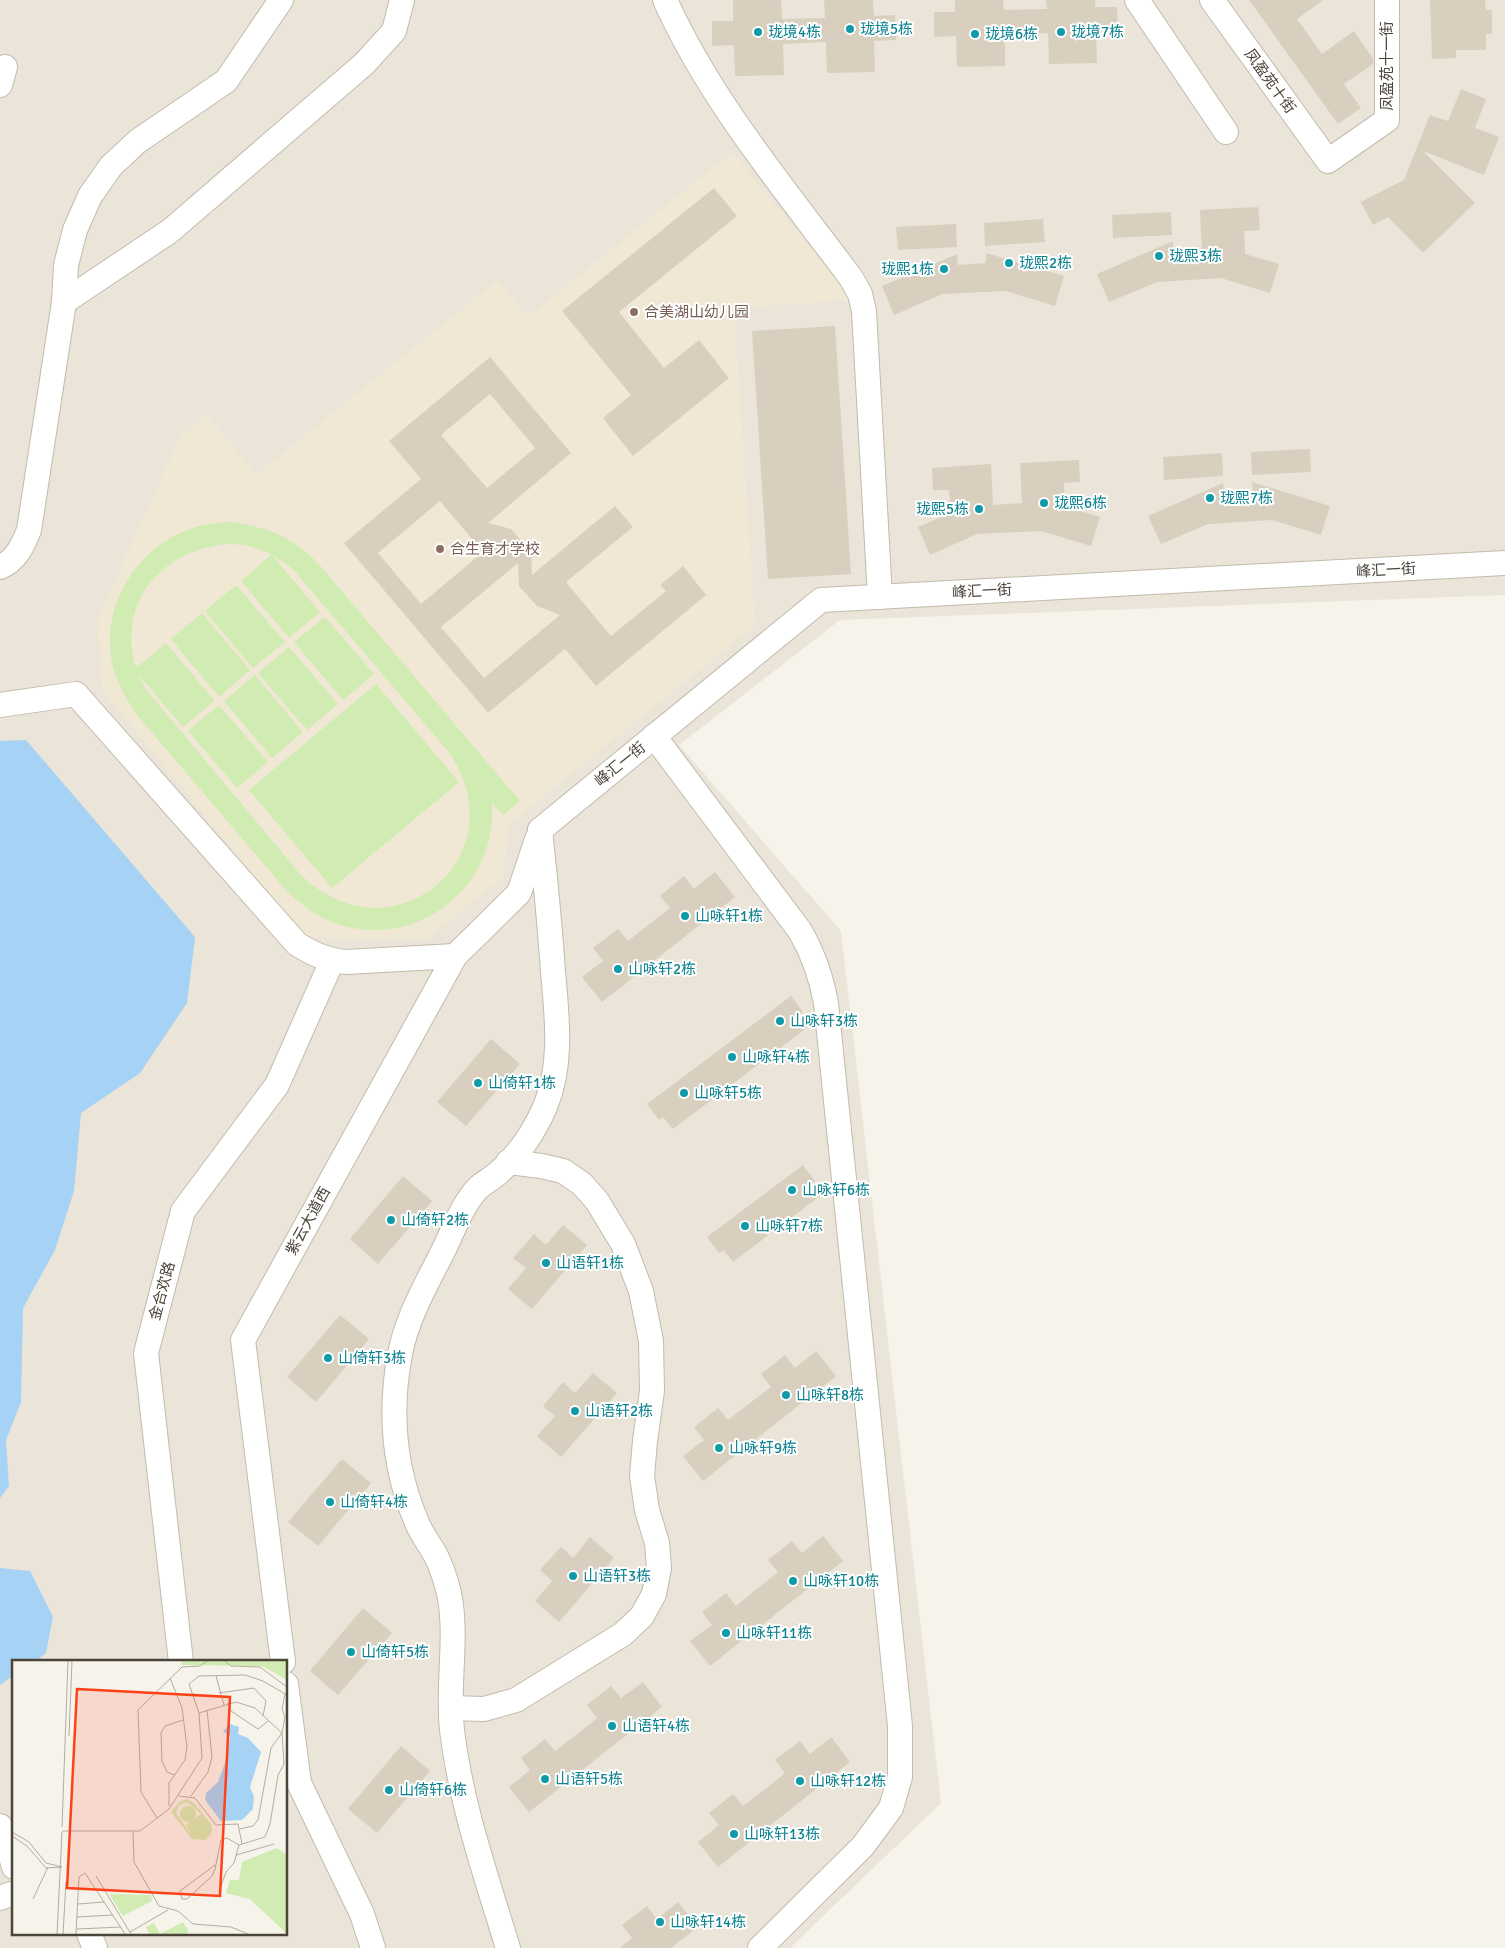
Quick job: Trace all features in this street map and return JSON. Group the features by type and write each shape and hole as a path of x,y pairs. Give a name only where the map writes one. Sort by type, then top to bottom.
{"street":[{"path":"0,567 6,565 21,550 29,530 64,302 66,265 75,230 90,196 111,166 138,140 226,81 281,0"},
{"path":"64,302 170,231 364,64 394,31 402,0"},
{"path":"665,0 690,50 721,100 851,278 860,294 864,311 880,597"},
{"path":"1136,0 1226,132"},
{"name":"凤盈苑十街","path":"1212,0 1328,161"},
{"name":"凤盈苑十一街","path":"1328,161 1387,120 1387,0"},
{"name":"峰汇一街","path":"540,830 821,600 1505,563"},
{"path":"0,705 76,694 297,944 313,955 332,961 346,962 455,956"},
{"path":"654,736 800,931 813,954 822,978 900,1726 900,1777 891,1808 863,1846 760,1948"},
{"path":"508,1948 469,1820 458,1773 451,1708 450,1678 453,1630 449,1593 437,1557 418,1525 403,1484 395,1440 394,1396 400,1352 414,1310 465,1206 478,1188 497,1174 517,1154 534,1130 546,1104 554,1077 558,1048 551,939 540,830"},
{"name":"紫云大道西","path":"284,1660 243,1340 455,956 519,893 540,830"},
{"name":"金合欢路","path":"181,1660 146,1353 183,1211 278,1085 332,961"},
{"path":"451,1708 484,1709 516,1700 623,1634 642,1616 654,1594 659,1568 657,1543 647,1510 642,1476 652,1391 651,1341 641,1292 623,1244 597,1201 582,1184 563,1171 508,1162"},
{"path":"288,1718 292,1785 362,1914 373,1948"},
{"path":"0,1826 12,1860"},
{"path":"0,1898 12,1894"},
{"path":"90,1936 95,1948"}],"shaded area":[{"path":"0,0 1505,0 1505,595 840,620 679,745 841,931 941,1803 790,1948 0,1948"},
{"name":"合生育才学校","path":"732,152 853,300 734,308 755,625 509,824 503,877 426,940 305,937 102,690 97,620 180,437 207,415 256,475 498,280 528,317"}],"green space":[{"path":"228,522 255,526 278,534 298,546 318,563 520,801 503,815 492,803 490,834 481,862 466,886 446,906 421,920 394,928 364,930 334,923 320,917 302,904 285,889 137,715 118,682 111,659 110,636 113,614 121,592 133,572 148,555 166,541 192,528","holes":["228,544 245,545 272,554 241,581 289,638 320,612 272,555 290,566 448,751 467,790 469,828 458,860 436,886 406,903 372,908 336,899 300,874 145,688 138,674 183,727 215,701 166,643 136,668 132,644 133,621 139,601 150,583 165,568 183,556 205,548"]},
{"path":"236,585 285,642 253,668 205,611"},
{"path":"202,613 250,670 219,697 171,639"},
{"path":"325,617 374,674 343,700 294,642"},
{"path":"289,647 338,704 307,730 258,673"},
{"path":"255,675 303,732 272,758 224,701"},
{"path":"376,684 459,782 332,888 249,790"},
{"path":"219,705 268,762 237,788 188,731"}],"water":[{"path":"26,740 195,937 187,1003 140,1073 81,1113 74,1191 55,1250 23,1308 21,1402 6,1440 9,1486 0,1498 0,741"},
{"path":"0,1568 30,1571 53,1617 46,1653 37,1660 12,1660 12,1676 0,1685"}],"building":[{"path":"733,0 781,0 782,19 825,18 824,0 873,0 874,16 895,15 896,40 874,41 875,72 827,73 826,42 783,44 784,75 735,76 734,45 712,46 712,21 733,21"},
{"path":"955,0 1003,0 1004,10 1047,9 1046,0 1095,0 1095,7 1117,7 1118,31 1096,31 1097,63 1049,64 1048,33 1005,34 1005,66 957,67 956,36 934,37 934,12 955,12"},
{"path":"1249,0 1323,0 1297,19 1322,54 1354,31 1373,59 1373,64 1344,84 1361,108 1338,124"},
{"path":"1430,0 1485,0 1486,10 1492,10 1492,34 1486,34 1486,50 1456,50 1456,58 1432,59"},
{"path":"1461,89 1486,99 1475,128 1499,137 1484,175 1423,151 1475,203 1423,253 1388,217 1373,225 1361,202 1404,180 1430,115 1448,121"},
{"path":"714,188 737,216 619,312 664,368 699,340 729,378 633,456 603,418 631,395 562,311"},
{"path":"1258,207 1260,230 1244,231 1245,254 1279,264 1270,293 1221,278 1157,282 1109,302 1097,274 1173,241 1173,252 1202,251 1200,210"},
{"path":"1171,212 1172,235 1113,238 1112,215"},
{"path":"1043,219 1045,242 985,246 984,223"},
{"path":"956,224 957,247 898,250 896,227"},
{"path":"986,253 1064,276 1055,306 1006,291 942,294 894,315 882,286 957,254 958,265 986,263"},
{"path":"835,326 851,574 768,579 752,331"},
{"path":"490,357 571,453 488,523 511,529 531,552 532,575 615,506 633,527 566,582 611,636 666,591 660,585 683,566 706,595 596,686 565,649 488,713 344,543 421,479 389,441","holes":["490,394 535,448 487,488 441,435","440,501 483,552 421,604 378,553","518,563 519,586 537,606 560,615 484,678 441,627"]},
{"path":"1310,449 1311,472 1252,475 1251,452"},
{"path":"1222,453 1223,476 1164,480 1163,457"},
{"path":"1079,460 1080,482 1064,483 1065,506 1100,517 1091,546 1041,531 977,534 930,555 918,527 951,513 949,490 933,490 932,468 991,464 993,505 1022,503 1020,463"},
{"path":"1252,482 1330,506 1321,535 1272,520 1208,524 1161,544 1148,516 1223,483 1224,494 1253,492"},
{"path":"715,872 735,897 602,1002 582,977 603,961 593,948 618,929 628,941 670,908 660,896 684,876 694,889"},
{"path":"791,996 803,1012 798,1015 808,1027 673,1129 663,1117 659,1120 647,1104"},
{"name":"山倚轩1栋","path":"491,1039 520,1064 466,1126 437,1102"},
{"path":"803,1165 815,1181 811,1184 820,1196 733,1262 724,1250 719,1253 707,1237"},
{"name":"山倚轩2栋","path":"403,1176 432,1201 378,1264 350,1239"},
{"name":"山语轩1栋","path":"563,1225 587,1245 532,1309 508,1289 526,1268 513,1258 534,1234 546,1245"},
{"name":"山倚轩3栋","path":"340,1315 369,1339 316,1402 287,1377"},
{"path":"816,1351 836,1376 703,1481 683,1456 704,1440 694,1427 718,1408 728,1420 771,1387 761,1374 785,1355 795,1368"},
{"name":"山语轩2栋","path":"593,1373 617,1393 561,1457 537,1436 555,1416 543,1406 563,1382 575,1393"},
{"name":"山倚轩4栋","path":"342,1459 371,1483 318,1546 288,1522"},
{"path":"823,1536 843,1561 710,1666 690,1641 712,1625 702,1612 726,1593 736,1606 778,1572 768,1560 792,1541 802,1553"},
{"name":"山语轩3栋","path":"590,1537 614,1558 559,1622 535,1601 552,1581 540,1570 561,1547 573,1558"},
{"name":"山倚轩5栋","path":"363,1608 392,1633 338,1695 310,1671"},
{"path":"643,1682 662,1707 529,1812 509,1787 530,1770 521,1758 545,1739 555,1751 576,1735 597,1718 587,1705 611,1686 621,1698"},
{"path":"831,1737 850,1762 718,1867 698,1842 719,1825 709,1813 733,1794 743,1806 764,1790 785,1773 775,1760 800,1741 810,1754"},
{"name":"山倚轩6栋","path":"401,1746 430,1771 377,1833 348,1809"},
{"name":"山咏轩14栋","path":"678,1902 698,1927 671,1948 620,1948 632,1938 622,1925 647,1906 657,1919"}],"place":[{"name":"珑境5栋","path":"850,29"},
{"name":"珑境4栋","path":"758,32"},
{"name":"珑境7栋","path":"1061,32"},
{"name":"珑境6栋","path":"975,34"},
{"name":"珑熙3栋","path":"1159,256"},
{"name":"珑熙2栋","path":"1009,263"},
{"name":"珑熙1栋","path":"944,269"},
{"name":"合美湖山幼儿园","path":"634,312"},
{"name":"珑熙7栋","path":"1210,498"},
{"name":"珑熙6栋","path":"1044,503"},
{"name":"珑熙5栋","path":"979,509"},
{"name":"合生育才学校","path":"440,549"},
{"name":"山咏轩1栋","path":"685,916"},
{"name":"山咏轩2栋","path":"618,969"},
{"name":"山咏轩3栋","path":"780,1021"},
{"name":"山咏轩4栋","path":"732,1057"},
{"name":"山倚轩1栋","path":"478,1083"},
{"name":"山咏轩5栋","path":"684,1093"},
{"name":"山咏轩6栋","path":"792,1190"},
{"name":"山倚轩2栋","path":"391,1220"},
{"name":"山咏轩7栋","path":"745,1226"},
{"name":"山语轩1栋","path":"546,1263"},
{"name":"山倚轩3栋","path":"328,1358"},
{"name":"山咏轩8栋","path":"786,1395"},
{"name":"山语轩2栋","path":"575,1411"},
{"name":"山咏轩9栋","path":"719,1448"},
{"name":"山倚轩4栋","path":"330,1502"},
{"name":"山语轩3栋","path":"573,1576"},
{"name":"山咏轩10栋","path":"793,1581"},
{"name":"山咏轩11栋","path":"726,1633"},
{"name":"山倚轩5栋","path":"351,1652"},
{"name":"山语轩4栋","path":"612,1726"},
{"name":"山语轩5栋","path":"545,1779"},
{"name":"山咏轩12栋","path":"800,1781"},
{"name":"山倚轩6栋","path":"389,1790"},
{"name":"山咏轩13栋","path":"734,1834"},
{"name":"山咏轩14栋","path":"660,1922"}]}
